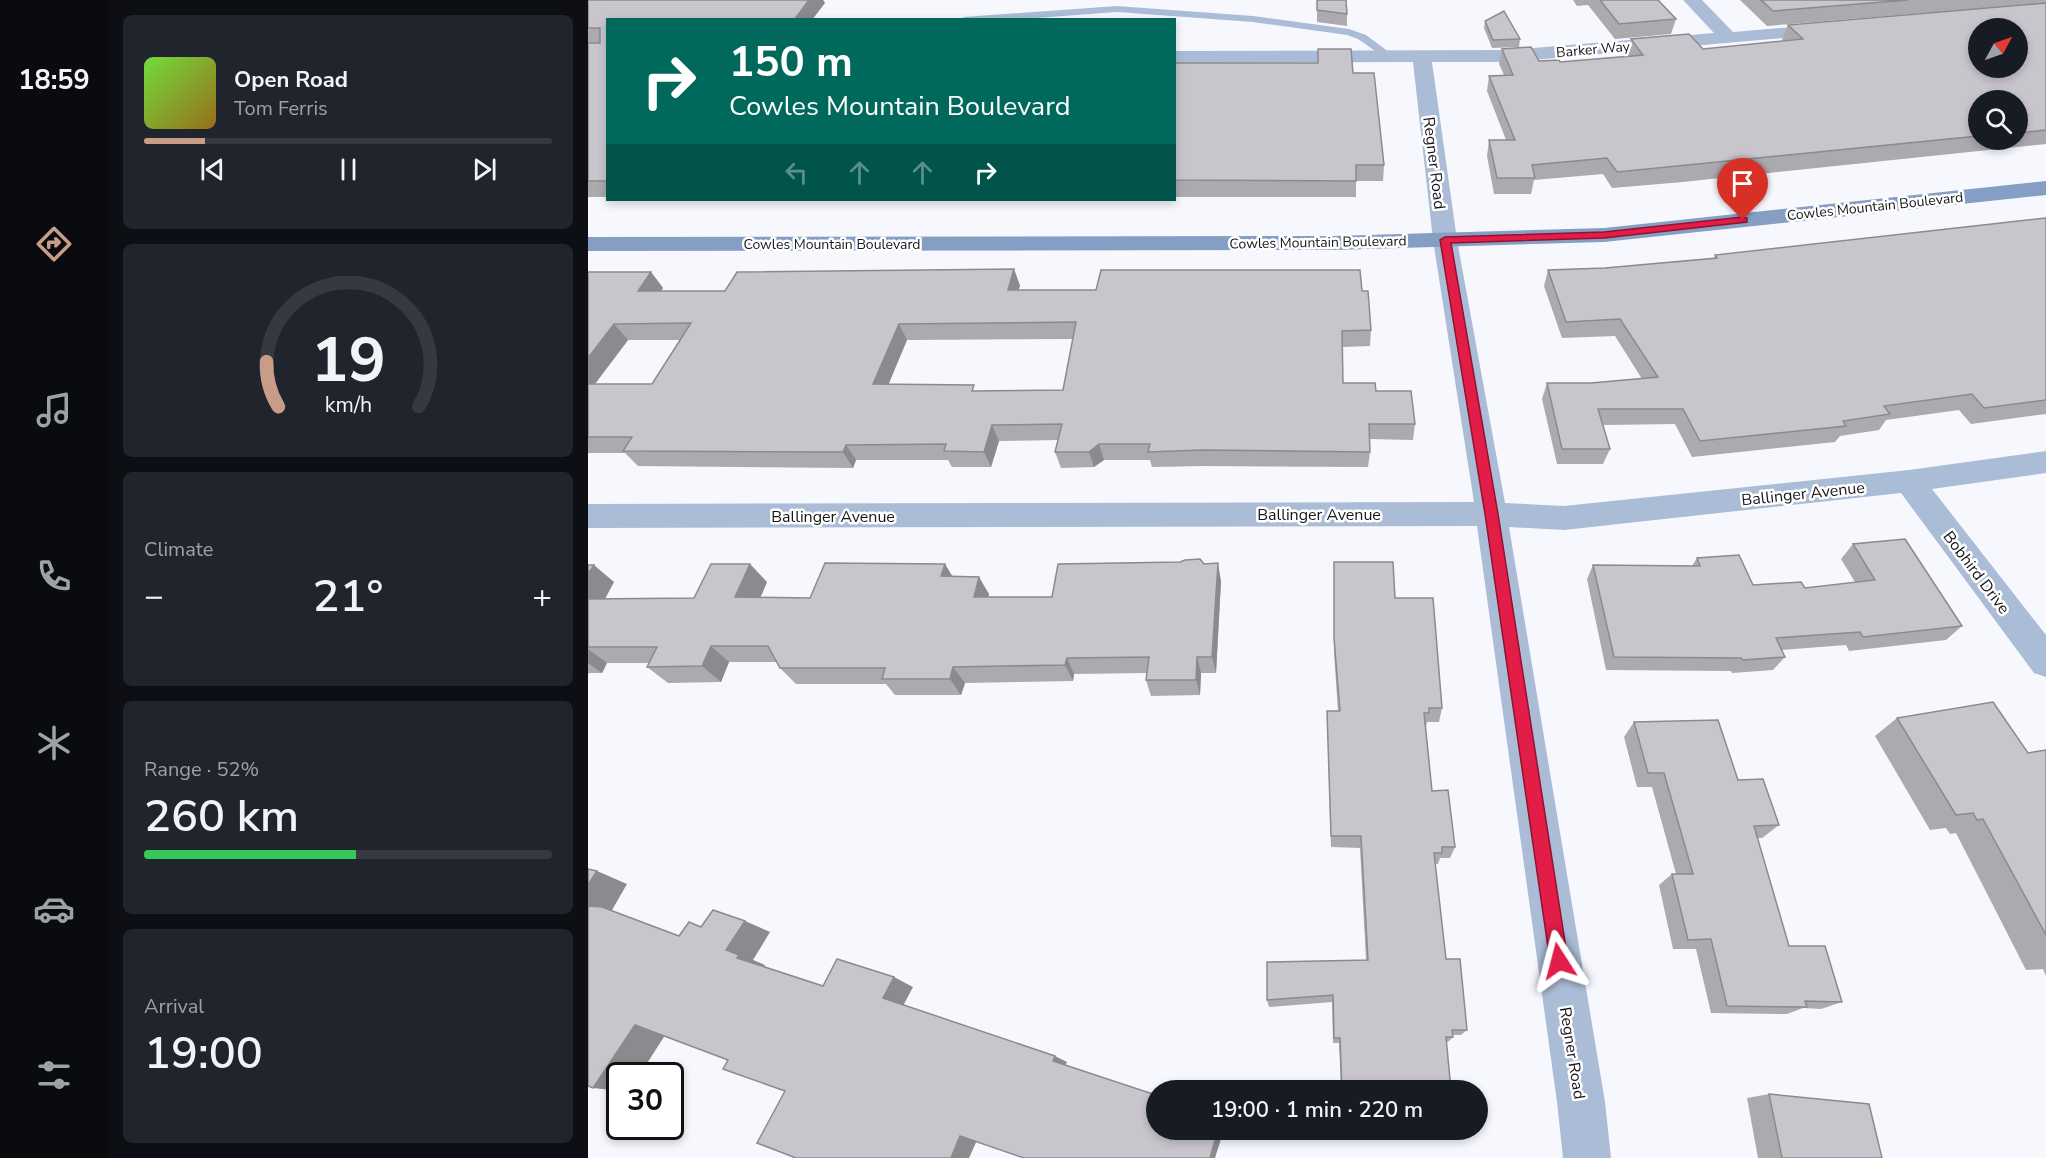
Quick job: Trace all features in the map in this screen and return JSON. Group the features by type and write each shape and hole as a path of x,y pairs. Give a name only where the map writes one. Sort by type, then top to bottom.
{"street":[{"path":"1692,0 1728,37"},
{"name":"Barker Way","path":"1176,57 1510,56 1846,27"},
{"name":"Regner Road","path":"1407,58 1445,240 1491,514 1581,1102 1587,1158"},
{"name":"Cowles Mountain Boulevard","path":"588,244 1333,243 1604,235 2046,188"},
{"name":"Ballinger Avenue","path":"588,516 1491,514 1564,518 1909,481 2046,462"},
{"name":"Bobhird Drive","path":"1909,481 2046,662"}],"lane":[{"path":"992,18 1117,9 1253,19 1349,32 1407,58"}],"building":[{"path":"588,0 809,0 796,18 606,18 606,181 588,181 588,43 600,43 600,28 588,28"},
{"path":"1317,0 1346,0 1347,14 1317,10"},
{"path":"1600,0 1658,0 1676,19 1619,24"},
{"path":"1761,0 1908,0 1773,11"},
{"path":"2046,3 2046,130 2028,132 2028,90 1968,90 1968,137 1617,172 1607,158 1532,165 1535,178 1497,178 1489,140 1515,140 1489,76 1513,75 1502,49 1531,47 1539,61 1559,60 1560,62 1643,55 1631,39 1689,34 1703,49 1803,39 1788,25"},
{"path":"1504,11 1520,39 1493,40 1485,21"},
{"path":"1318,49 1351,49 1353,73 1374,73 1384,165 1356,165 1356,181 1176,180 1176,63 1318,63"},
{"path":"2046,218 2046,400 1984,408 1972,394 1884,406 1890,414 1843,421 1846,426 1700,441 1683,409 1598,409 1610,449 1562,449 1547,383 1591,383 1658,377 1620,319 1566,322 1548,270 1605,268 1717,258 1715,255"},
{"path":"1014,269 1008,290 1096,290 1101,270 1360,270 1362,291 1368,291 1371,330 1342,331 1343,383 1375,383 1376,391 1411,391 1415,424 1369,424 1370,452 1202,450 1148,452 1150,444 1099,444 1089,452 1055,452 1062,424 992,425 984,452 944,451 946,444 846,445 843,452 623,451 632,437 588,437 588,384 652,384 691,323 614,324 588,358 588,272 651,272 638,291 725,291 737,272","holes":["1076,322 1063,390 972,391 974,385 873,384 899,324"]},
{"path":"1905,539 1962,626 1863,637 1860,632 1776,638 1785,657 1743,660 1741,658 1614,657 1593,565 1700,566 1697,558 1739,555 1753,585 1801,582 1805,588 1875,580 1853,544"},
{"path":"1200,559 1204,564 1218,563 1212,657 1197,657 1196,680 1146,680 1149,657 1067,658 1065,665 953,667 950,679 882,679 885,668 780,668 768,646 711,646 702,666 647,667 657,647 588,647 588,599 694,598 711,564 750,564 735,597 810,598 825,563 945,564 941,576 979,577 974,597 1052,597 1058,564 1180,562"},
{"path":"1334,562 1393,562 1395,598 1433,598 1442,708 1429,708 1429,713 1424,713 1432,791 1448,790 1455,847 1442,847 1442,853 1434,853 1446,959 1460,959 1467,1030 1452,1030 1453,1037 1446,1037 1450,1080 1342,1080 1340,1038 1334,1038 1333,995 1267,1000 1267,962 1368,960 1361,836 1331,836 1327,711 1340,711 1334,638"},
{"path":"588,565 594,565 588,574"},
{"path":"1993,702 2028,753 2046,750 2046,935 1983,819 1977,820 1973,813 1956,815 1897,718"},
{"path":"1718,720 1738,780 1763,779 1779,825 1754,826 1789,946 1825,946 1842,1002 1805,1001 1807,1007 1727,1006 1711,939 1688,940 1672,874 1693,874 1664,773 1648,773 1634,722"},
{"path":"588,869 597,871 588,885"},
{"path":"588,906 602,907 679,936 689,922 701,927 713,910 745,921 726,950 739,955 737,958 823,986 837,959 894,977 883,998 1055,1056 1053,1061 1146,1092 1146,1140 1215,1140 1210,1158 1024,1158 960,1136 951,1158 796,1158 757,1143 785,1091 723,1069 728,1060 635,1025 610,1062 606,1062 606,1068 593,1088 588,1086"},
{"path":"1769,1094 1869,1104 1882,1158 1782,1158"}],"route":[{"path":"1559,961 1491,514 1445,240 1604,235 1743,220"}]}
